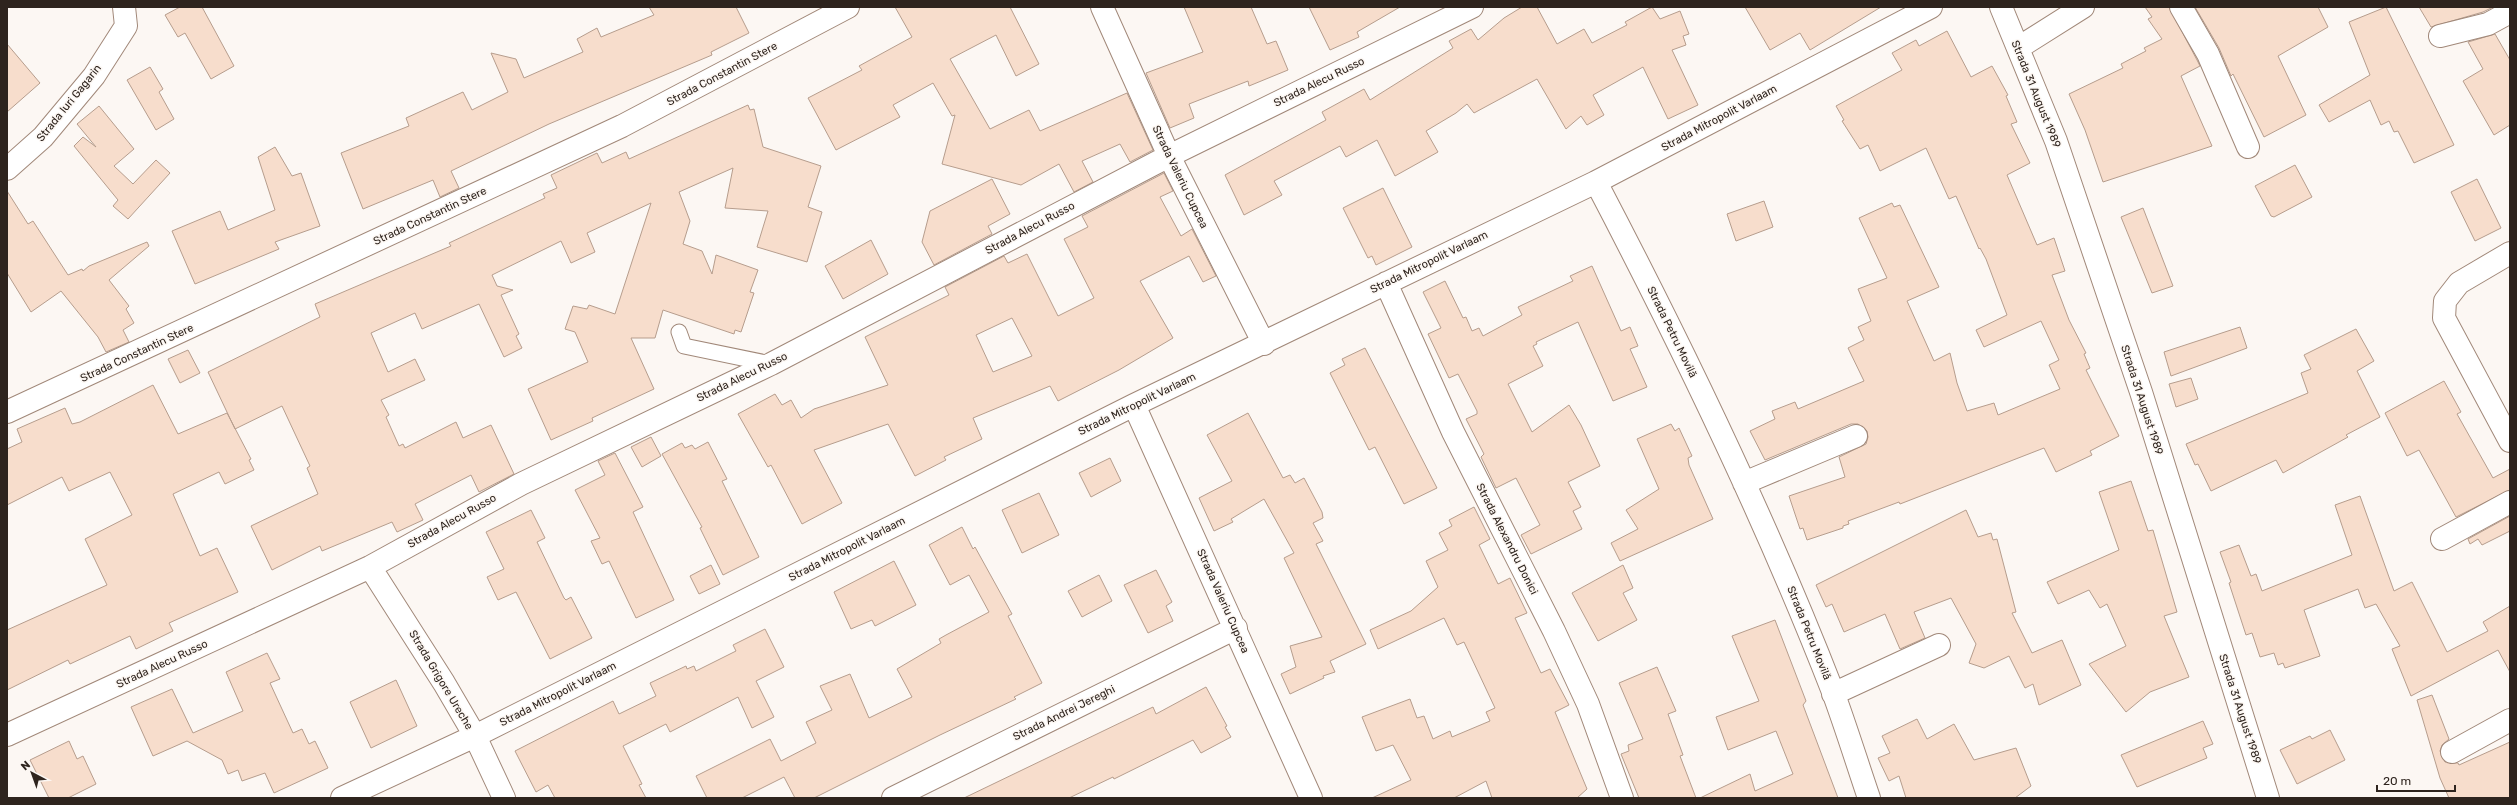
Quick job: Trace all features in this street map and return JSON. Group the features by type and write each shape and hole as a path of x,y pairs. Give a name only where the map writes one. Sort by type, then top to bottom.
{"street":[{"name":"Strada Iuri Gagarin","path":"7,169 43,137 94,76 126,26 124,7"},
{"name":"Strada Constantin Stere","path":"7,412 622,126 848,7"},
{"name":"Strada Valeriu Cupcea","path":"1102,7 1169,156 1264,344"},
{"name":"Strada Alecu Russo","path":"7,735 370,567 521,484 771,364 1169,156 1472,7"},
{"name":"Strada Mitropolit Varlaam","path":"342,798 475,736 1134,405 1264,344 1386,282 1596,182 1931,7"},
{"name":"Strada 31 August 1989","path":"2000,7 2056,141 2138,384 2268,798"},
{"path":"2018,48 2083,7"},
{"path":"2181,7 2208,54 2248,147"},
{"path":"2440,36 2488,24 2510,12"},
{"name":"Strada Petru Movilă","path":"1596,182 1664,312 1790,585 1833,694 1869,798"},
{"path":"2510,253 2459,283 2445,301 2444,318 2510,442"},
{"name":"Strada Alexandru Donici","path":"1386,282 1453,432 1554,631 1588,704 1622,798"},
{"name":"Strada Valeriu Cupcea","path":"1134,405 1236,628 1311,798"},
{"path":"1744,484 1856,436"},
{"path":"2442,540 2510,502"},
{"name":"Strada Grigore Ureche","path":"370,567 475,736 504,798"},
{"name":"Strada Andrei Jereghi","path":"893,798 1236,628"},
{"name":"Strada Petru Movilă","path":"1833,694 1939,645"},
{"path":"2452,752 2510,720"}],"lane":[{"path":"679,332 684,346 771,364"}],"building":[{"path":"180,7 202,7 234,66 211,79 185,33 178,37 165,15"},
{"path":"649,7 736,7 749,33 711,52 712,55 549,124 451,171 459,188 440,197 433,180 363,209 341,153 409,126 406,118 463,92 472,110 508,92 491,53 516,59 524,78 583,52 577,39 597,28 601,37 654,15"},
{"path":"895,7 1010,7 1039,64 1016,76 996,35 950,59 990,129 1029,110 1040,131 1127,93 1153,150 1130,162 1120,144 1082,161 1093,182 1074,192 1059,164 1021,185 942,164 955,115 952,116 933,83 893,105 900,117 836,150 808,98 862,70 859,66 912,37"},
{"path":"1184,7 1251,7 1267,44 1276,41 1288,70 1249,86 1248,81 1189,104 1194,118 1170,128 1146,73 1203,52"},
{"path":"1309,7 1400,7 1357,32 1359,37 1330,50"},
{"path":"1522,7 1537,7 1557,44 1584,29 1592,43 1627,25 1625,22 1652,7 1660,19 1680,11 1689,34 1683,36 1686,45 1672,50 1698,105 1668,119 1643,67 1593,95 1604,115 1587,125 1581,116 1566,129 1537,79 1474,113 1467,104 1456,113 1426,131 1438,152 1395,176 1377,140 1346,157 1340,146 1274,181 1282,195 1244,215 1225,175 1326,120 1322,112 1364,89 1370,100 1453,48 1449,41 1471,29 1478,40 1504,18"},
{"path":"1745,7 1881,7 1810,50 1800,33 1770,50"},
{"path":"2145,7 2169,7 2200,66 2181,76 2212,146 2103,182 2085,130 2069,94 2123,68 2121,64 2146,51 2144,48 2162,39 2148,19 2152,17"},
{"path":"2195,7 2318,7 2328,27 2278,56 2306,115 2264,137 2233,74 2231,76 2219,48"},
{"path":"2386,7 2454,145 2414,163 2398,131 2394,132 2389,121 2381,125 2370,100 2329,122 2319,105 2370,75 2349,22"},
{"path":"2419,7 2493,7 2483,12 2431,27"},
{"path":"1947,31 1971,77 1992,66 2008,95 2006,96 2017,122 2011,124 2030,163 2007,175 2037,245 2054,238 2065,271 2052,275 2069,320 2086,353 2084,354 2090,368 2086,370 2119,436 2090,451 2092,455 2056,472 2044,448 1900,504 1899,502 1848,521 1849,524 1843,526 1843,528 1807,540 1803,528 1800,529 1789,496 1845,477 1839,457 1866,444 1868,437 1867,431 1858,424 1851,424 1765,460 1750,431 1775,419 1772,411 1795,402 1798,409 1864,381 1848,348 1864,340 1858,327 1871,321 1858,289 1887,278 1859,218 1892,203 1894,207 1900,205 1939,287 1907,301 1934,361 1950,353 1957,383 1967,411 1994,403 1998,415 2060,389 2049,365 2059,360 2041,321 1984,347 1976,330 2007,315 1986,259 1980,248 1979,249 1956,196 1949,199 1926,148 1880,171 1868,145 1860,149 1842,121 1844,120 1836,106 1902,70 1892,53 1916,40 1919,46"},
{"path":"2495,34 2510,60 2510,125 2494,135 2463,81 2483,69 2468,42"},
{"path":"7,44 40,83 7,112"},
{"path":"150,67 163,89 159,92 174,119 156,130 127,80"},
{"path":"748,105 750,110 754,109 763,147 821,166 808,207 822,212 807,262 757,247 768,211 725,208 733,168 679,192 690,221 683,244 702,251 712,274 716,255 758,270 750,292 754,293 741,332 735,330 734,334 663,310 655,338 631,338 654,389 592,418 593,421 551,440 528,389 588,362 575,332 565,329 573,306 587,309 589,305 615,314 651,203 587,233 595,252 571,263 561,241 492,275 497,286 513,290 501,295 519,334 516,336 522,348 504,357 479,304 422,329 415,313 371,333 388,372 415,359 425,380 381,400 389,415 386,417 399,446 403,444 405,448 456,422 463,438 491,425 514,474 479,492 471,475 415,504 423,520 397,532 392,522 322,551 320,546 272,570 251,526 318,494 307,468 310,466 282,406 235,429 208,372 320,317 315,304 451,246 449,243 545,198 543,194 557,188 551,175 597,153 602,163 626,152 629,159"},
{"path":"99,106 134,149 114,166 133,184 156,160 170,173 128,219 113,206 118,200 74,146 83,137 96,147 77,124"},
{"path":"275,147 292,176 301,173 320,226 275,242 279,249 195,284 172,231 220,211 228,230 275,210 258,157"},
{"path":"2295,165 2312,197 2274,217 2271,216 2255,186"},
{"path":"1164,173 1173,191 1160,197 1181,236 1192,229 1216,276 1203,282 1189,256 1140,281 1173,338 1119,370 1058,401 1050,386 973,418 982,439 944,457 946,460 915,476 888,424 814,450 842,503 802,524 771,465 768,467 738,414 775,394 782,405 791,400 801,418 814,409 888,385 865,337 949,295 945,287 1004,256 1008,263 1027,254 1058,316 1094,298 1064,239 1088,227 1082,216","holes":["1012,318 1032,356 993,372 976,335"]},
{"path":"992,179 1010,214 988,226 992,234 934,265 922,242 930,211"},
{"path":"2477,179 2501,228 2475,241 2451,192"},
{"path":"1383,188 1412,247 1376,265 1372,256 1368,258 1343,208"},
{"path":"7,191 28,224 33,221 68,275 82,269 83,271 89,266 147,242 149,246 109,280 129,306 126,309 134,323 123,330 129,342 106,352 98,337 61,291 31,312 7,273"},
{"path":"1764,201 1773,227 1736,241 1727,214"},
{"path":"2143,208 2173,286 2152,293 2121,217"},
{"path":"871,240 888,274 843,299 825,266"},
{"path":"1592,266 1621,331 1630,327 1638,346 1630,349 1647,387 1613,401 1578,322 1536,342 1537,344 1533,346 1543,366 1508,384 1532,432 1569,405 1581,425 1600,466 1568,482 1581,507 1573,511 1582,529 1531,554 1521,535 1540,525 1516,478 1496,488 1481,457 1484,454 1466,419 1477,414 1477,411 1458,374 1449,378 1428,334 1441,328 1423,292 1445,281 1463,318 1466,317 1472,331 1479,328 1483,336 1522,315 1518,307 1573,281 1570,276"},
{"path":"2240,327 2247,348 2171,376 2164,352"},
{"path":"2356,329 2374,361 2357,371 2380,417 2346,435 2348,437 2283,473 2276,460 2211,491 2198,464 2195,465 2186,444 2308,393 2301,373 2311,369 2304,355"},
{"path":"1365,348 1437,488 1404,504 1375,447 1369,450 1330,373 1345,365 1342,359"},
{"path":"188,350 200,373 180,383 168,359"},
{"path":"2191,378 2198,399 2176,407 2169,384"},
{"path":"2444,381 2461,412 2457,414 2493,478 2510,469 2510,490 2456,517 2419,450 2407,456 2385,413"},
{"path":"153,385 178,434 227,413 251,459 249,460 254,470 225,484 219,472 173,494 200,556 217,548 238,592 169,623 173,631 136,649 130,636 70,664 68,660 7,690 7,630 107,585 85,539 132,515 110,472 69,491 62,477 7,505 7,449 22,442 17,429 65,408 72,424 80,422"},
{"path":"1248,413 1283,478 1290,475 1295,483 1304,478 1322,512 1323,518 1313,523 1323,541 1316,544 1366,644 1330,661 1335,672 1323,676 1324,678 1290,694 1281,674 1296,667 1290,646 1322,637 1284,558 1294,553 1264,499 1231,519 1233,522 1214,531 1199,498 1232,481 1207,435"},
{"path":"1671,424 1675,431 1679,428 1692,456 1688,458 1689,465 1713,519 1620,561 1611,543 1638,529 1626,510 1659,489 1637,439"},
{"path":"651,437 661,456 642,467 631,447"},
{"path":"708,442 727,479 722,481 759,557 723,575 700,528 702,527 662,454 682,443 685,448 692,445 695,449"},
{"path":"615,453 643,507 633,512 674,600 636,618 609,561 602,564 591,541 600,538 575,490 605,475 598,461"},
{"path":"1110,458 1121,481 1091,497 1079,473"},
{"path":"2131,481 2148,531 2153,530 2177,612 2164,616 2189,677 2150,692 2126,712 2089,664 2126,646 2107,604 2100,608 2089,590 2058,604 2047,582 2119,550 2099,492"},
{"path":"1039,493 1059,535 1022,553 1002,510"},
{"path":"2360,496 2394,591 2412,582 2447,652 2488,631 2483,622 2510,606 2510,672 2498,650 2411,696 2392,649 2400,646 2376,604 2365,608 2358,589 2304,610 2320,656 2285,668 2283,663 2278,665 2274,653 2260,657 2252,633 2246,635 2229,583 2231,582 2220,552 2239,545 2251,576 2256,574 2262,591 2352,555 2335,505"},
{"path":"1474,507 1490,539 1479,545 1498,584 1510,578 1527,613 1515,618 1541,673 1550,669 1569,705 1555,712 1587,789 1577,798 1492,798 1486,781 1454,798 1372,798 1411,780 1393,745 1376,751 1362,717 1410,699 1417,718 1424,716 1433,739 1450,731 1452,737 1490,721 1486,712 1495,708 1464,642 1457,645 1444,618 1378,649 1370,630 1411,611 1438,587 1426,561 1448,550 1439,533 1452,526 1449,520"},
{"path":"531,510 545,538 537,542 564,598 566,600 571,597 592,638 550,659 516,592 498,600 487,577 504,569 486,532"},
{"path":"1966,510 1978,537 1991,533 1993,540 1997,539 2016,612 2012,613 2032,653 2062,640 2081,685 2039,705 2033,684 2025,688 2009,656 1984,668 1969,663 1976,644 1951,598 1914,612 1925,638 1900,649 1885,614 1844,632 1832,604 1826,607 1816,585"},
{"path":"2510,516 2510,531 2482,545 2478,539 2470,544 2468,539"},
{"path":"962,527 973,549 975,547 1012,614 1008,616 1042,683 1014,697 1016,699 814,798 795,798 784,777 742,798 707,798 696,776 770,739 781,761 816,743 806,722 832,710 820,686 850,674 869,718 912,697 897,669 941,643 939,639 989,612 969,575 950,585 929,545"},
{"path":"894,561 916,605 875,626 872,620 851,629 834,592"},
{"path":"711,565 720,584 699,594 690,576"},
{"path":"1623,565 1633,588 1623,593 1637,620 1598,641 1572,593"},
{"path":"1156,570 1172,602 1166,606 1173,621 1148,633 1124,585"},
{"path":"1099,575 1112,601 1082,617 1068,591"},
{"path":"1775,620 1806,701 1803,705 1838,798 1700,798 1750,774 1755,791 1793,774 1776,731 1728,750 1716,717 1759,701 1732,636"},
{"path":"765,629 784,667 756,681 774,717 752,728 738,697 670,732 666,724 623,746 642,784 639,785 646,798 555,798 548,785 536,792 515,751 613,701 619,714 656,696 650,683 686,666 687,669 694,666 696,671 736,651 733,645"},
{"path":"267,653 280,679 270,683 293,733 302,729 309,744 315,741 328,768 274,793 265,773 242,781 238,770 228,774 222,760 187,741 153,756 131,707 172,689 193,733 243,711 226,672"},
{"path":"1657,667 1676,711 1668,714 1683,755 1680,756 1696,798 1639,798 1621,754 1629,751 1628,745 1643,739 1619,683"},
{"path":"396,680 417,726 371,748 350,702"},
{"path":"1206,687 1227,726 1225,727 1231,737 1201,753 1193,740 1114,779 1113,777 1069,798 964,798 1153,707 1156,714"},
{"path":"2432,695 2449,739 2442,745 2440,751 2445,762 2458,763 2459,765 2510,742 2510,798 2449,798 2440,778 2417,700"},
{"path":"1917,719 1927,739 1954,724 1974,760 2016,748 2031,786 2015,798 1906,798 1899,776 1889,781 1878,758 1890,753 1882,736"},
{"path":"2203,721 2213,744 2203,748 2207,758 2137,787 2121,755"},
{"path":"2330,730 2345,760 2297,784 2280,750 2310,736 2312,739"},
{"path":"69,741 77,759 83,756 96,784 68,798 49,798 30,760"}]}
